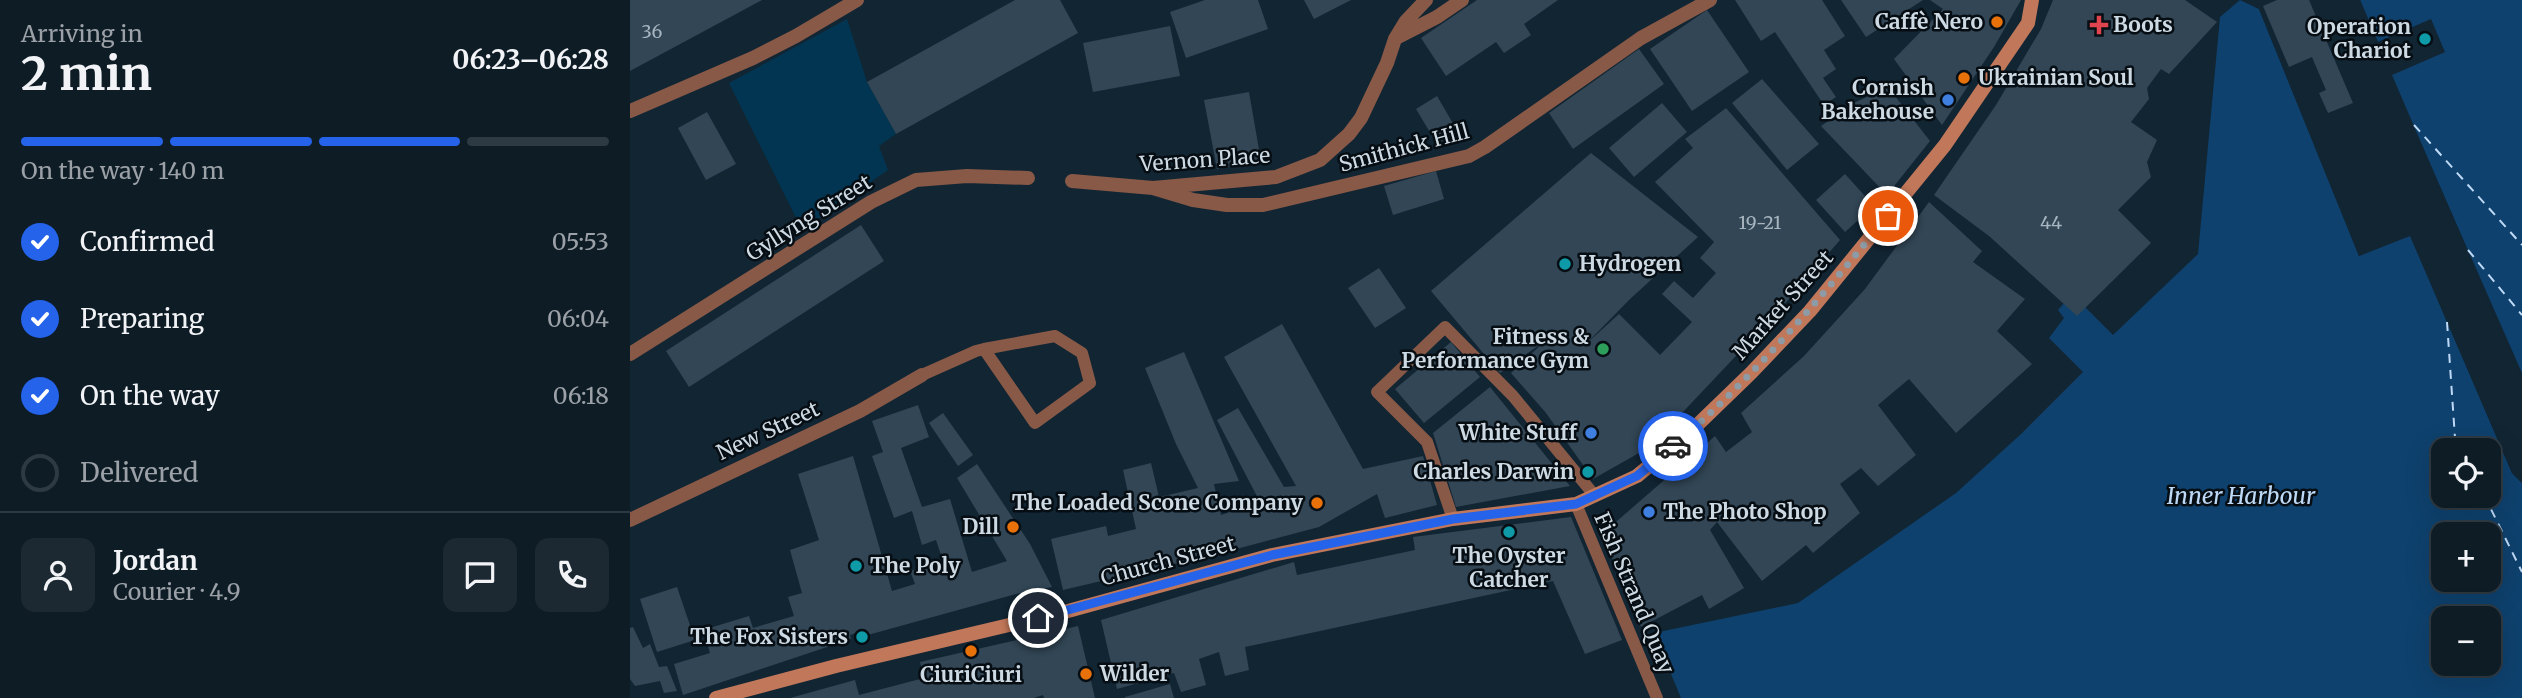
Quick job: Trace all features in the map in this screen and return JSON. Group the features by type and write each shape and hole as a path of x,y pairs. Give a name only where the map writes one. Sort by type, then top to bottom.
{"street":[{"path":"630,111 752,58 796,36 839,5 857,0"},
{"name":"Vernon Place","path":"1072,181 1153,188 1276,177 1320,160 1349,134 1361,118 1387,63 1395,39 1406,21 1426,0"},
{"path":"1395,39 1437,17 1462,0"},
{"name":"Smithick Hill","path":"1153,188 1193,200 1227,205 1263,205 1469,156 1641,37 1710,0"},
{"name":"Market Street","path":"1595,496 1637,476 1690,432 1810,311 1945,145 2028,23 2032,0"},
{"name":"Gyllyng Street","path":"630,354 871,202 916,180 967,176 1028,178"},
{"name":"New Street","path":"630,520 860,411 922,375"},
{"name":"Church Street","path":"716,698 808,673 1068,611 1272,555 1453,519 1576,504 1595,496"}],"lane":[{"path":"1453,519 1427,442 1377,392 1445,327 1513,396 1595,496"},
{"path":"922,375 984,349 1055,336 1082,354 1090,383 1035,423 984,349"},
{"name":"Fish Strand Quay","path":"1576,504 1657,698"}],"shaded area":[{"path":"847,19 867,82 896,134 879,146 888,170 802,230 729,83"}],"water":[{"name":"Inner Harbour","path":"2240,0 2259,9 2359,256 2410,235 2497,438 2431,438 2431,508 2501,508 2501,447 2512,473 2522,483 2522,698 1681,698 1654,633 1798,603 1956,493 2020,435 2083,372 2049,338 2064,318 2058,310 2072,294 2113,335 2198,254 2220,17"},
{"path":"2360,0 2522,0 2522,373 2391,75 2444,52 2431,20 2378,42"}],"pier":[{"path":"2243,0 2250,0 2262,7 2361,252 2409,232 2413,234 2501,438 2497,438 2410,236 2359,256 2259,9"},
{"path":"2356,0 2360,0 2378,42 2431,19 2445,52 2392,75 2522,377 2388,75 2390,71 2440,50 2429,24 2377,45"},
{"path":"2501,438 2515,471 2522,478 2522,483 2512,473 2501,447"}],"building":[{"path":"630,0 762,0 630,71"},
{"path":"1015,0 1060,0 1078,33 896,134 867,82"},
{"path":"1205,0 1258,0 1268,29 1186,58 1170,12"},
{"path":"1304,0 1351,0 1314,19"},
{"path":"1477,0 1558,0 1524,24 1531,35 1504,53 1496,42 1446,76 1421,38"},
{"path":"1735,0 1822,0 1845,36 1824,50 1836,69 1823,78 1836,97 1824,105 1775,32 1761,41"},
{"path":"1841,0 1923,0 1866,37"},
{"path":"1930,0 2021,0 1994,47 1942,125 1894,59 1943,9"},
{"path":"2053,0 2185,0 2217,22 2169,74 2161,69 2147,88 2149,99 2131,122 2157,140 2147,162 2151,177 2118,210 2151,243 2077,316 1989,236 1934,195 1996,105 2041,29"},
{"path":"2277,0 2309,0 2353,103 2328,113 2319,93 2326,90 2312,57 2289,67 2263,6"},
{"path":"1707,10 1749,72 1692,111 1650,49"},
{"path":"1170,26 1180,76 1093,92 1083,43"},
{"path":"1639,49 1664,84 1573,149 1549,113"},
{"path":"1762,79 1819,144 1787,170 1732,103"},
{"path":"1888,87 1930,141 1887,195 1821,126 1856,102"},
{"path":"1249,92 1261,161 1217,169 1204,100"},
{"path":"1437,96 1458,132 1437,144 1416,109"},
{"path":"1662,103 1687,132 1634,177 1609,148"},
{"path":"1726,108 1840,240 1783,306 1682,413 1639,453 1593,479 1546,413 1511,373 1546,340 1500,373 1431,291 1591,153 1698,237 1629,300 1586,344 1619,314 1660,355 1692,322 1662,294 1674,281 1693,298 1716,273 1700,258 1714,242 1655,182 1693,148 1685,139"},
{"path":"707,112 736,164 706,180 678,128"},
{"path":"1436,171 1444,199 1393,215 1384,186"},
{"path":"1845,174 1874,206 1845,232 1816,200"},
{"path":"1929,202 1982,251 1973,262 2025,299 1997,331 2032,364 1956,433 1909,379 1878,405 1916,455 1878,486 1861,468 1840,484 1860,513 1813,553 1806,545 1762,581 1717,522 1710,530 1744,588 1709,609 1702,595 1641,627 1602,534 1715,436 1726,452 1752,432 1741,413 1804,356 1865,289"},
{"path":"861,225 884,261 689,387 666,351"},
{"path":"1379,268 1406,308 1375,328 1348,288"},
{"path":"1282,324 1363,469 1423,456 1437,505 1385,518 1377,494 1319,527 1063,590 1051,539 1106,526 1108,536 1136,529 1123,470 1151,463 1159,497 1198,488 1176,444 1145,368 1184,352 1239,481 1214,484 1221,515 1260,502 1217,420 1238,408 1284,487 1296,486 1224,357"},
{"path":"1451,342 1480,377 1424,423 1395,389"},
{"path":"1490,387 1570,486 1456,507 1433,433"},
{"path":"918,405 929,437 901,448 922,507 950,499 972,572 1007,561 957,478 977,464 1030,544 1052,587 1016,594 857,638 856,633 850,635 851,639 683,695 674,664 710,653 703,630 749,616 753,628 794,616 788,597 802,593 790,550 819,540 798,474 853,456 892,591 915,584 910,571 943,561 936,540 922,545 912,511 894,518 872,456 883,452 872,421"},
{"path":"943,413 973,455 958,466 929,423"},
{"path":"1571,517 1622,640 1585,654 1553,581 1245,647 1249,670 1225,676 1219,652 1199,659 1206,685 1181,692 1174,673 1117,689 1101,620 1294,562 1297,575 1415,550 1413,537"},
{"path":"677,587 695,640 657,652 640,599"},
{"path":"1078,626 1095,698 1044,698 1043,695 1034,698 790,698 855,680 859,695 924,678 920,662"},
{"path":"633,627 643,648 650,644 659,667 667,666 677,691 664,693 660,681 635,686 630,679 630,628"},
{"path":"1170,684 1174,698 1125,698 1125,697"}],"ferry route":[{"path":"2414,125 2522,245"},
{"path":"2468,250 2522,315"},
{"path":"2447,322 2455,438"},
{"path":"2490,508 2522,572"}],"way so far":[{"path":"1673,446 1751,373 1810,311 1888,216"}],"place":[{"name":"Caffè Nero","path":"1997,22"},
{"name":"Boots","path":"2099,25"},
{"name":"Operation Chariot","path":"2425,39"},
{"name":"Ukrainian Soul","path":"1964,78"},
{"name":"Cornish Bakehouse","path":"1948,100"},
{"name":"Hydrogen","path":"1565,264"},
{"name":"Fitness & Performance Gym","path":"1603,349"},
{"name":"White Stuff","path":"1591,433"},
{"name":"Charles Darwin","path":"1588,472"},
{"name":"The Loaded Scone Company","path":"1317,503"},
{"name":"The Photo Shop","path":"1649,512"},
{"name":"Dill","path":"1013,527"},
{"name":"The Oyster Catcher","path":"1509,532"},
{"name":"The Poly","path":"856,566"},
{"name":"The Fox Sisters","path":"862,637"},
{"name":"CiuriCiuri","path":"971,651"},
{"name":"Wilder","path":"1086,674"}],"route":[{"path":"1038,618 1272,555 1453,519 1576,504 1637,476 1673,446"}]}
